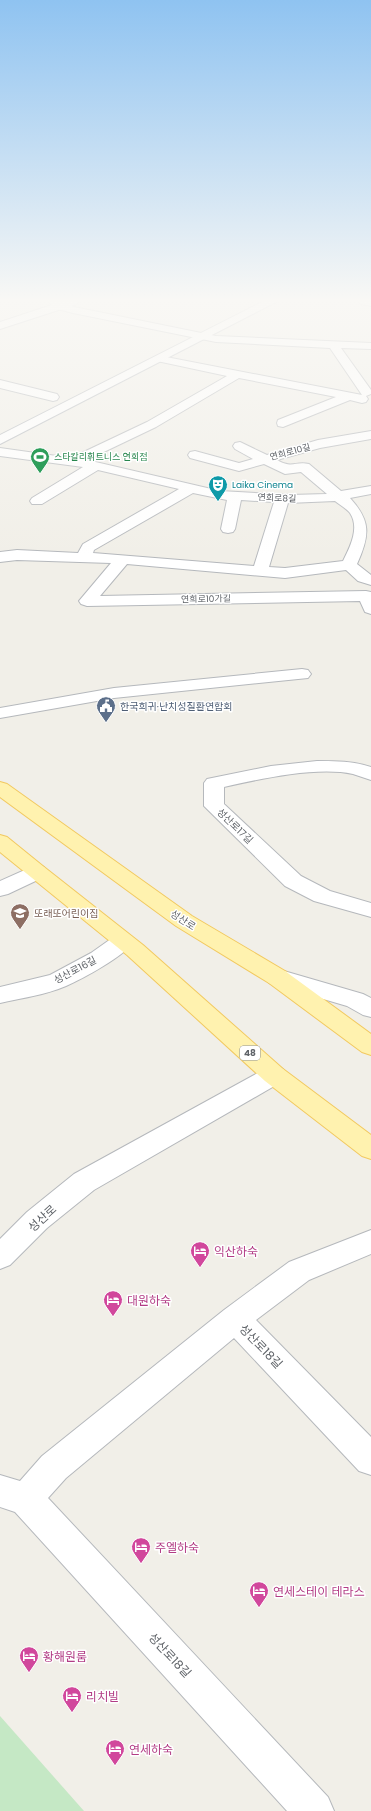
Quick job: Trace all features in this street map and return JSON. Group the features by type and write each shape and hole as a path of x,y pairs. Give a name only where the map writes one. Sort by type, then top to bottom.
{"main road":[{"name":"성산로","path":"0,788 184,921 277,977 371,1046"},
{"name":"48","path":"0,841 36,872 123,941 274,1075 371,1149"}],"street":[{"path":"10,387 53,397"},
{"path":"0,440 106,387"},
{"path":"75,461 94,450 138,432 217,387"},
{"name":"연희로10길","path":"298,387 348,397 367,396"},
{"path":"361,387 367,396"},
{"path":"40,404 66,390"},
{"name":"연희로10길","path":"318,444 277,422 348,397"},
{"name":"연희로10길","path":"196,455 238,467 318,444 371,435"},
{"name":"연희로10길","path":"240,446 285,470 304,467 342,497"},
{"name":"연희로8길","path":"0,452 96,465 189,489 220,495 282,498 342,497 371,490"},
{"path":"37,501 96,465"},
{"path":"83,558 88,547 189,489"},
{"path":"228,529 235,496"},
{"path":"0,557 17,555 123,559 285,573 349,565 364,546 362,533 366,525 356,511 342,497"},
{"path":"260,571 282,498"},
{"name":"연희로10가길","path":"123,559 87,601 366,596 371,609"},
{"path":"349,565 364,578 371,580"},
{"path":"0,713 114,693 302,674"},
{"name":"성산로17길","path":"371,774 366,771 336,766 261,773 214,783 214,806 293,881 322,896 371,910"},
{"path":"0,889 36,872"},
{"name":"성산로16길","path":"0,996 57,981 99,958 123,941"},
{"path":"277,977 355,1000 371,1008"},
{"name":"성산로","path":"0,1257 37,1220 84,1182 274,1075"},
{"name":"성산로18길","path":"314,1811 13,1495 54,1466 184,1362 235,1319 299,1271 371,1242"},
{"name":"성산로18길","path":"235,1319 371,1460"}],"green space":[{"path":"0,1716 84,1811 0,1811"}],"place":[{"name":"스타칼리휘트니스 연희점","path":"40,474"},
{"name":"Laika Cinema","path":"218,502"},
{"name":"한국희귀·난치성질환연합회","path":"106,723"},
{"name":"또래또어린이집","path":"20,930"},
{"name":"익산하숙","path":"200,1268"},
{"name":"대원하숙","path":"113,1317"},
{"name":"주엘하숙","path":"141,1564"},
{"name":"연세스테이 테라스","path":"259,1608"},
{"name":"황해원룸","path":"29,1673"},
{"name":"리치빌","path":"72,1713"},
{"name":"연세하숙","path":"115,1766"}]}
